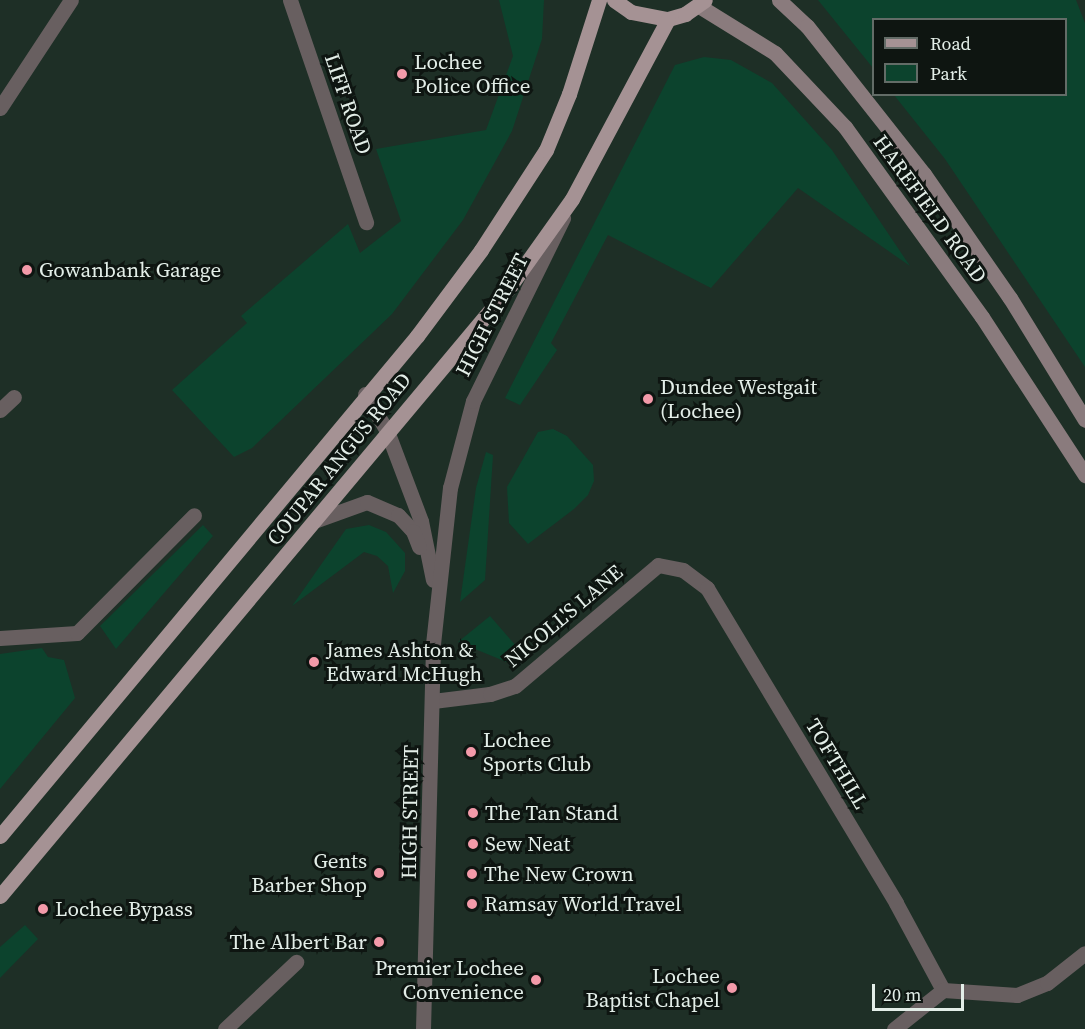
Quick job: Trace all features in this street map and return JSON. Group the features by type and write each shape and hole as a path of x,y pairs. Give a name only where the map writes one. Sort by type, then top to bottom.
{"main road":[{"name":"COUPAR ANGUS ROAD","path":"0,836 365,394 417,336 482,250 546,150 569,94 599,0"},
{"path":"614,0 631,12 668,19 702,3"},
{"name":"COUPAR ANGUS ROAD","path":"0,896 508,289 572,199 668,19"}],"street":[{"path":"0,108 71,0"},
{"name":"LIFF ROAD","path":"290,0 366,222"},
{"name":"HAREFIELD ROAD","path":"779,0 807,26 924,174 1010,298 1085,420"},
{"name":"HAREFIELD ROAD","path":"702,3 776,53 845,127 982,317 1085,476"},
{"name":"HIGH STREET","path":"423,1029 436,595 450,488 473,401 572,199"},
{"name":"HIGH STREET","path":"365,394 387,431 421,521 436,595"},
{"path":"0,410 14,397"},
{"name":"HIGH STREET","path":"317,520 367,502 398,515 413,531 436,595"},
{"path":"0,638 77,633 194,514"},
{"name":"NICOLL'S LANE","path":"433,701 490,694 515,686 658,565 683,570"},
{"name":"TOFTHILL","path":"683,570 707,588 896,903 943,990"},
{"path":"894,1029 943,990 1017,995 1047,983 1085,953"},
{"path":"225,1029 296,962"}],"green space":[{"path":"499,0 544,0 542,39 512,131 463,220 392,314 252,448 234,457 172,390 247,323 241,316 348,224 360,253 401,221 376,149 486,130 513,56"},
{"path":"818,0 1076,0 1085,23 1085,367 945,159 895,96 1067,96 1067,18 872,18 872,67"},
{"path":"704,57 731,60 772,83 832,150 910,266 798,188 711,288 608,235 551,343 557,350 520,405 505,398 675,65"},
{"path":"553,429 567,436 593,465 594,481 588,495 574,509 528,544 509,523 507,487 538,432"},
{"path":"486,452 493,455 485,580 460,602 476,488"},
{"path":"203,525 213,536 116,649 100,626"},
{"path":"369,525 386,532 405,553 405,571 393,593 388,566 377,556 364,552 292,606 346,529"},
{"path":"490,616 523,654 509,663 458,642"},
{"path":"42,648 48,657 64,660 75,698 0,789 0,654"},
{"path":"25,925 38,939 0,978 0,947"}],"place":[{"name":"Lochee Police Office","path":"402,74"},
{"name":"Gowanbank Garage","path":"27,270"},
{"name":"Dundee Westgait (Lochee)","path":"648,399"},
{"name":"James Ashton & Edward McHugh","path":"314,662"},
{"name":"Lochee Sports Club","path":"471,752"},
{"name":"The Tan Stand","path":"473,813"},
{"name":"Sew Neat","path":"473,844"},
{"name":"Gents Barber Shop","path":"379,873"},
{"name":"The New Crown","path":"472,874"},
{"name":"Ramsay World Travel","path":"472,904"},
{"name":"Lochee Bypass","path":"43,909"},
{"name":"The Albert Bar","path":"379,942"},
{"name":"Premier Lochee Convenience","path":"536,980"},
{"name":"Lochee Baptist Chapel","path":"732,988"}]}
